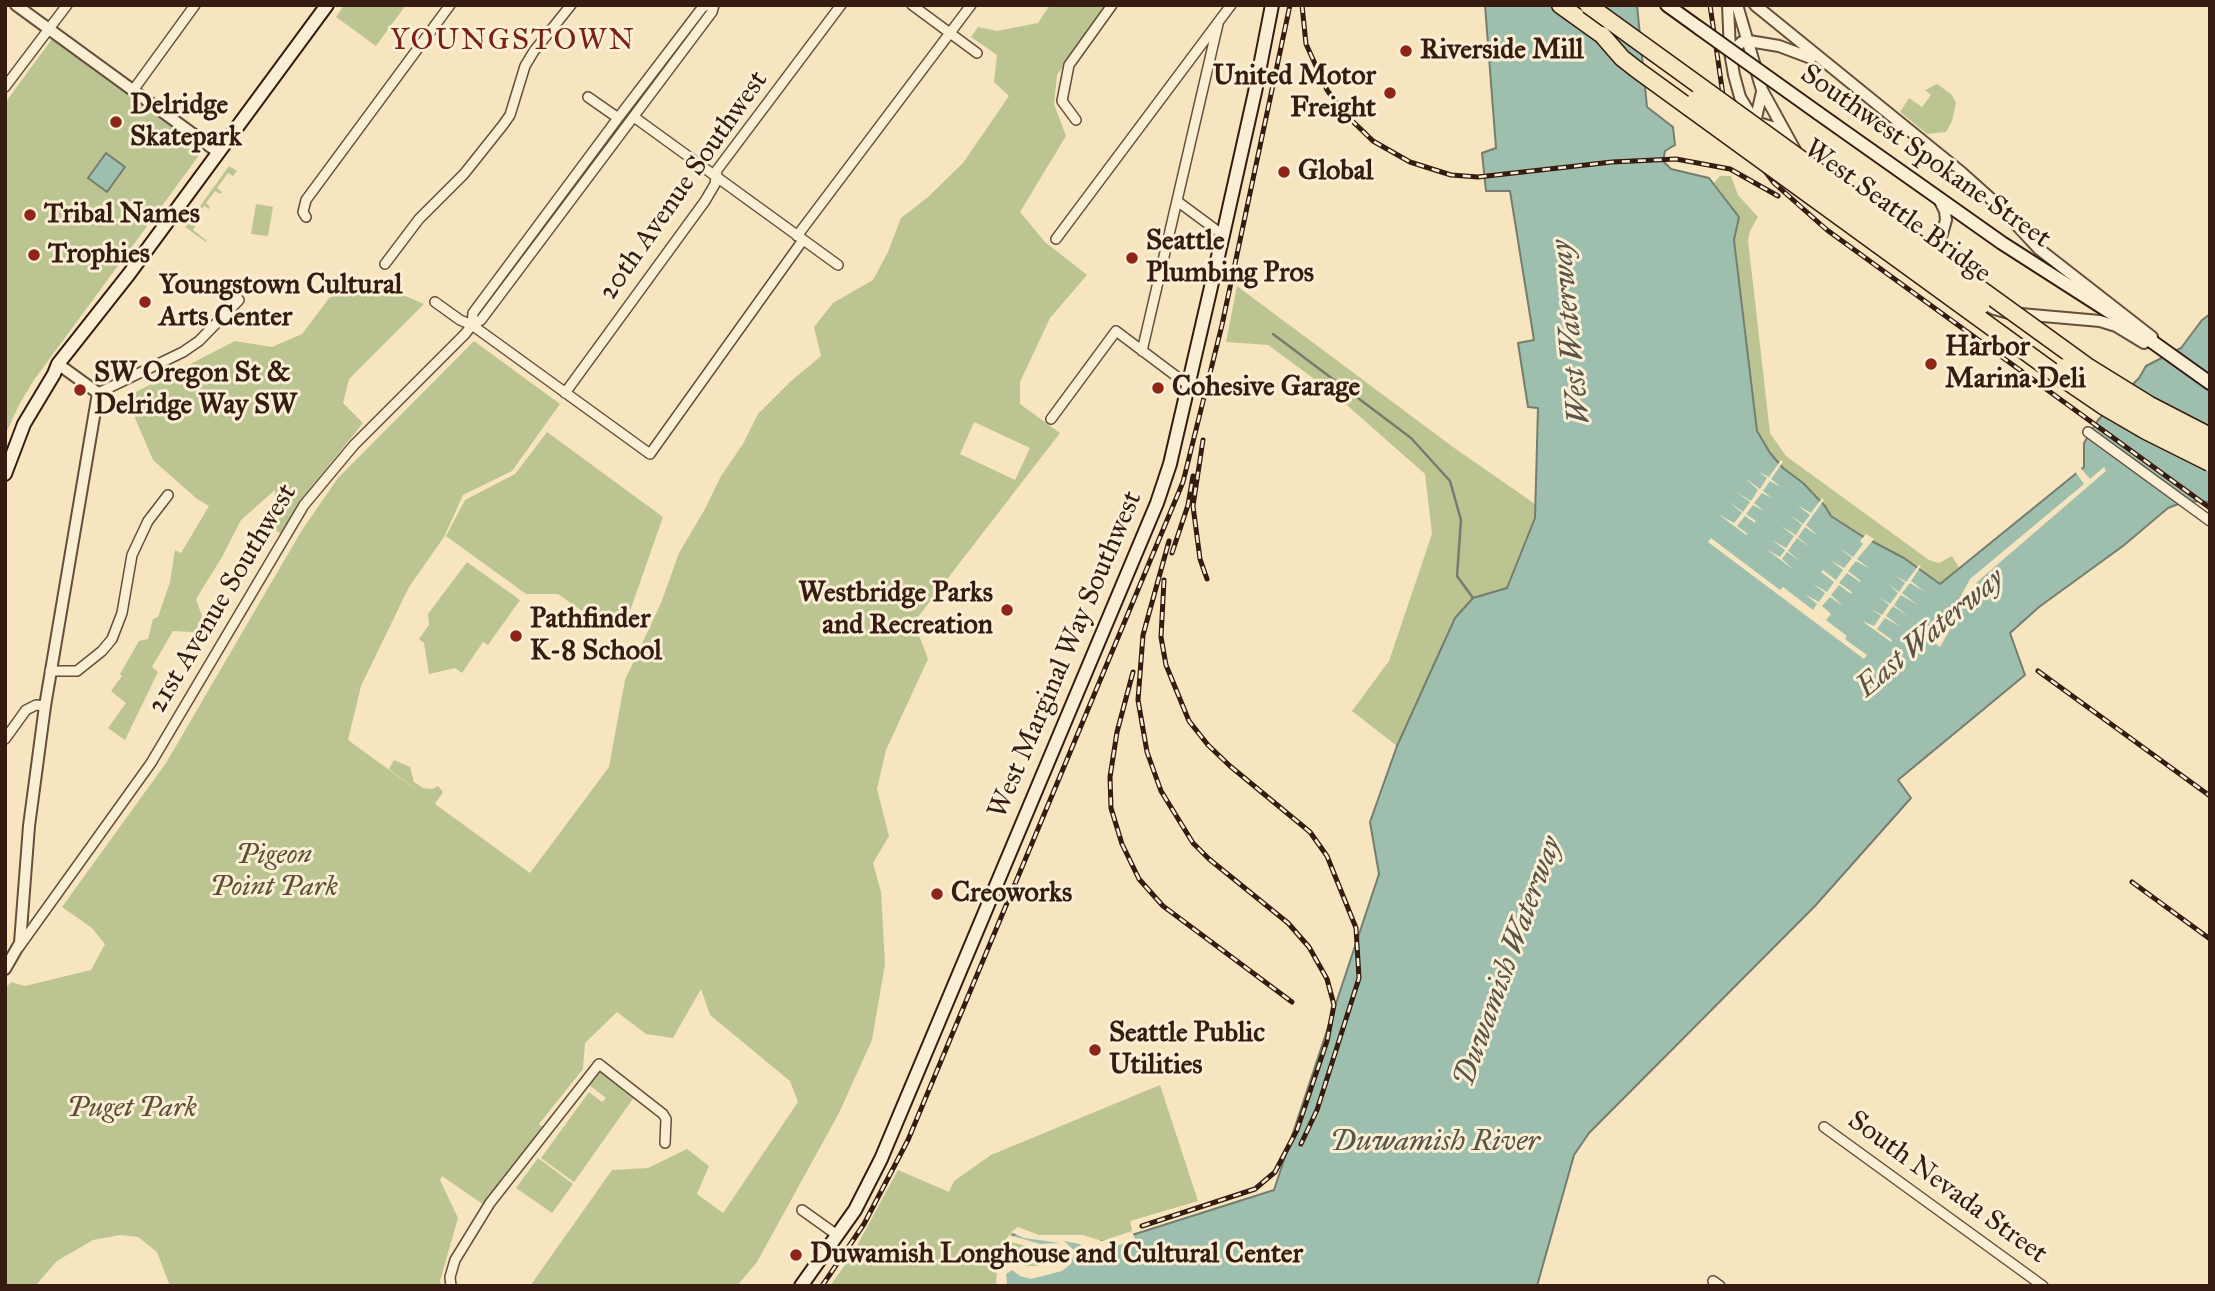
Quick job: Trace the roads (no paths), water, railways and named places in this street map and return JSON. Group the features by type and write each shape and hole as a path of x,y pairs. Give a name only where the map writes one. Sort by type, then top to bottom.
{"highway":[{"name":"West Seattle Bridge","path":"1560,5 1640,59 2063,366 2113,399 2210,451"},
{"name":"West Seattle Bridge","path":"1588,5 2087,366 2150,405 2210,436"},
{"path":"1602,35 1615,52 1636,69 2056,374 2136,425 2210,463"}],"main road":[{"path":"5,474 24,424 58,363 112,296 327,5"},
{"name":"West Marginal Way Southwest","path":"802,1286 868,1186 882,1157 1148,524 1170,464 1255,92 1272,5"},
{"name":"Southwest Spokane Street","path":"1667,5 1939,199 2210,383"}],"street":[{"path":"16,5 219,153"},
{"path":"5,88 67,5"},
{"path":"134,89 195,5"},
{"path":"306,217 303,212 306,200 450,5"},
{"path":"385,264 419,219 464,174 503,125 510,115 525,66 571,5"},
{"name":"21st Avenue Southwest","path":"472,325 473,313 618,118 707,5"},
{"name":"21st Avenue Southwest","path":"5,969 151,763 304,505 354,445 472,325 481,320 712,12 714,5"},
{"name":"20th Avenue Southwest","path":"565,393 705,201 715,184 717,170 841,5"},
{"path":"912,5 977,52"},
{"path":"435,302 472,325 650,454 800,238 971,5"},
{"path":"1076,120 1062,101 1069,65 1112,5"},
{"path":"1056,240 1231,5"},
{"path":"1728,5 1730,52 1740,97 1770,144 1786,160 1974,298 1994,309 2043,318 2083,318 2100,321 2116,326 2147,344 2157,345"},
{"path":"1737,5 1762,90 1782,130 1816,176 1889,230 1906,248 1921,249 1932,244 1942,234 1946,220 1939,199"},
{"path":"1755,5 2000,206 2039,249 2093,293 2141,326 2157,345"},
{"path":"1142,351 1217,24"},
{"path":"1730,52 1742,42 1749,41 1802,53 1826,65"},
{"path":"1755,122 1760,109 1762,90"},
{"path":"588,97 618,118"},
{"path":"634,117 838,265"},
{"path":"1755,122 1782,130"},
{"path":"1177,201 1223,235"},
{"path":"98,393 183,352 199,341 239,300"},
{"path":"1051,419 1116,331 1188,385"},
{"path":"58,363 98,393"},
{"path":"18,949 44,706 98,393"},
{"path":"2088,432 2207,519"},
{"path":"50,671 77,671 102,651 112,639 122,613 135,546 148,521 167,495"},
{"path":"5,739 26,710 36,705 44,706"},
{"path":"21,922 32,923 41,919"},
{"path":"451,1286 450,1277 455,1260 490,1203 598,1064 639,1093 666,1119 664,1143"},
{"name":"South Nevada Street","path":"1824,1127 2043,1286"},
{"path":"802,1210 837,1235"}],"water":[{"path":"1485,5 1637,5 1647,107 1673,127 1675,145 1665,151 1663,161 1671,169 1709,178 1739,217 1734,240 1757,431 1783,468 1803,483 1831,516 1904,558 1940,584 2084,467 2084,443 2098,420 2139,378 2146,366 2181,348 2202,320 2210,314 2210,502 2186,501 2168,508 2123,546 2039,607 2010,633 2025,675 1898,780 1911,798 1815,906 1589,1133 1574,1155 1537,1286 1000,1286 1003,1266 1027,1270 1063,1261 1067,1251 1044,1248 1010,1238 1018,1231 1026,1235 1110,1242 1274,1190 1379,874 1370,822 1397,746 1455,618 1473,598 1507,588 1535,518 1538,408 1528,407 1518,343 1534,340 1510,191 1486,191 1482,153 1496,148"},
{"path":"106,153 125,167 107,192 88,178"}],"waterway":[{"path":"1273,334 1411,438 1450,481 1461,520 1457,576 1473,598"}],"railway":[{"path":"822,1286 864,1224 908,1140 1183,482 1222,325 1290,5"},
{"path":"1302,5 1306,44 1327,90 1343,112 1373,141 1410,162 1451,175 1478,177 1612,162 1676,159 1730,169 1778,196"},
{"path":"1710,5 1724,102 1739,137 1774,183 1827,230 2210,508"},
{"path":"1203,440 1193,506 1200,559 1207,579"},
{"path":"1172,553 1188,505 1193,476"},
{"path":"1142,1226 1255,1189 1275,1172 1297,1130 1327,1041 1334,1005 1327,979 1309,947 1288,923 1193,843 1161,791 1147,752 1138,700 1143,635 1169,541"},
{"path":"1164,580 1161,637 1166,665 1189,721 1208,745 1230,766 1310,832 1327,856 1356,928 1359,978 1317,1110 1301,1144"},
{"path":"2038,671 2210,796"},
{"path":"1133,672 1117,732 1110,777 1111,808 1122,844 1139,879 1163,906 1292,1002"},
{"path":"2132,882 2210,939"}],"place":[{"name":"Riverside Mill","path":"1406,51"},
{"name":"United Motor Freight","path":"1390,93"},
{"name":"Delridge Skatepark","path":"116,122"},
{"name":"Global","path":"1284,172"},
{"name":"Tribal Names","path":"30,215"},
{"name":"Trophies","path":"34,255"},
{"name":"Seattle Plumbing Pros","path":"1132,258"},
{"name":"Youngstown Cultural Arts Center","path":"145,302"},
{"name":"Harbor Marina Deli","path":"1931,364"},
{"name":"Cohesive Garage","path":"1158,388"},
{"name":"SW Oregon St & Delridge Way SW","path":"80,390"},
{"name":"Westbridge Parks and Recreation","path":"1007,610"},
{"name":"Pathfinder K-8 School","path":"516,636"},
{"name":"Creoworks","path":"937,894"},
{"name":"Seattle Public Utilities","path":"1095,1050"},
{"name":"Duwamish Longhouse and Cultural Center","path":"796,1255"}],"district":[{"name":"YOUNGSTOWN","path":"513,42"}],"water label":[{"name":"West Waterway","path":"1572,332"},
{"name":"East Waterway","path":"1931,634"},
{"name":"Duwamish Waterway","path":"1509,962"},
{"name":"Duwamish River","path":"1435,1143"}],"park label":[{"name":"Pigeon Point Park","path":"274,872"},
{"name":"Puget Park","path":"132,1109"}]}
